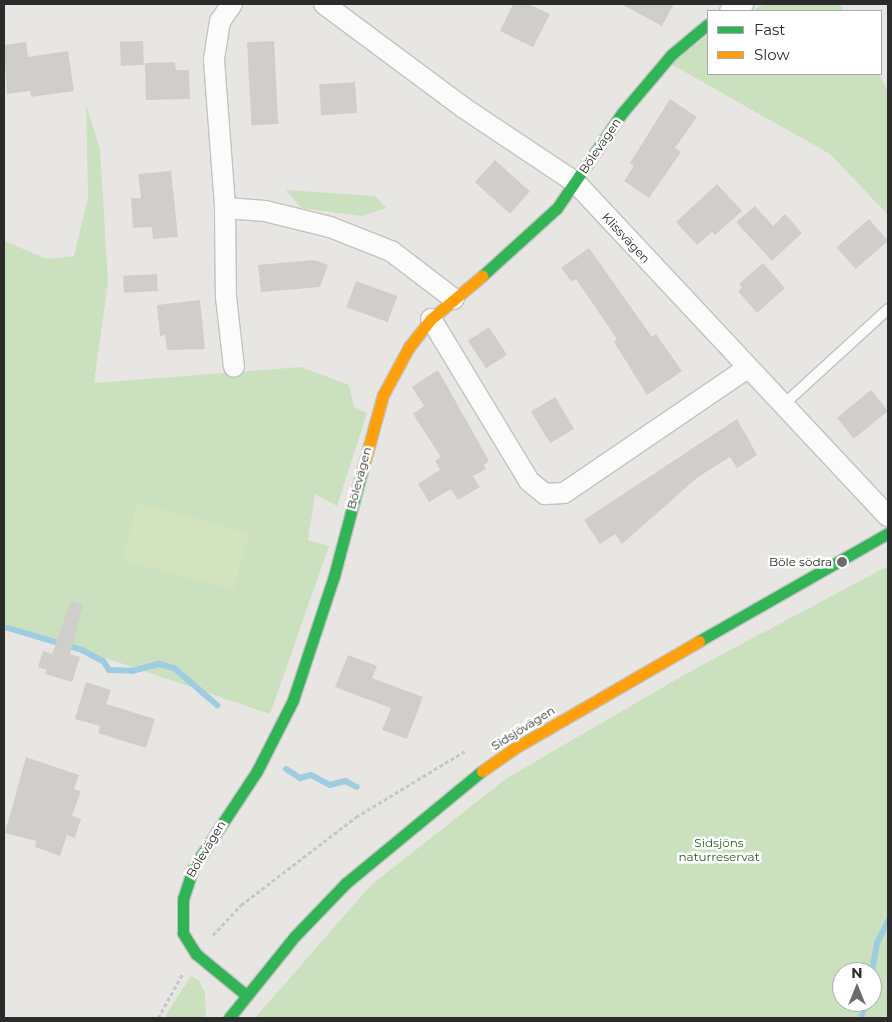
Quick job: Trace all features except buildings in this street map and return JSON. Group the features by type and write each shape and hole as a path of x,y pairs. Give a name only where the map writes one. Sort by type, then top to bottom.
{"street":[{"path":"232,4 220,21 214,60 225,208 226,297 234,367"},
{"name":"Klissvägen","path":"324,4 464,108 575,182 888,517"},
{"path":"732,10 743,4"},
{"name":"Bölevägen","path":"246,995 196,954 183,933 186,883 257,772 294,700 334,576 383,395 409,347 431,319 519,246 575,182 622,114 665,63 707,25"},
{"path":"225,208 265,211 330,227 391,252 454,299"},
{"path":"431,319 529,481 545,494 564,493 747,368"},
{"name":"Sidsjövägen","path":"230,1018 246,995 346,883 446,797 491,765 595,700 888,533"}],"lane":[{"path":"783,405 888,309"}],"path":[{"path":"158,1018 185,969"}],"green space":[{"path":"765,4 840,4 843,10 753,10"},
{"path":"707,36 707,75 880,75 887,89 888,215 830,154 671,64"},
{"path":"86,105 100,149 108,282 94,383 301,367 349,385 354,407 367,413 337,506 315,494 308,540 329,546 270,714 50,639 4,628 4,241 47,259 74,256 88,197"},
{"path":"286,190 375,196 386,208 362,216 301,208"},
{"path":"137,503 249,533 234,590 122,560"},
{"name":"Sidsjöns naturreservat","path":"888,566 888,1018 255,1018 371,885 507,778 691,671"},
{"path":"191,976 199,981 205,993 206,1018 164,1018"}],"waterway":[{"path":"8,628 82,650 103,661 109,670 132,671 159,664 174,668 217,705"},
{"path":"286,769 300,778 311,775 330,785 345,781 357,787"},
{"path":"874,962 877,943 888,921"},
{"path":"861,1018 863,1012"}],"traffic: fast":[{"path":"482,276 557,208 622,113 671,55 707,25"},
{"path":"246,995 196,954 183,933 183,899 193,868 257,771 293,700 334,576 362,471"},
{"path":"699,641 888,533"},
{"path":"229,1018 295,936 346,883 482,771"}],"traffic: slow":[{"path":"362,471 383,395 409,347 431,319 482,276"},
{"path":"482,771 513,749 699,641"}],"place":[{"name":"Böle södra","path":"842,562"}]}
